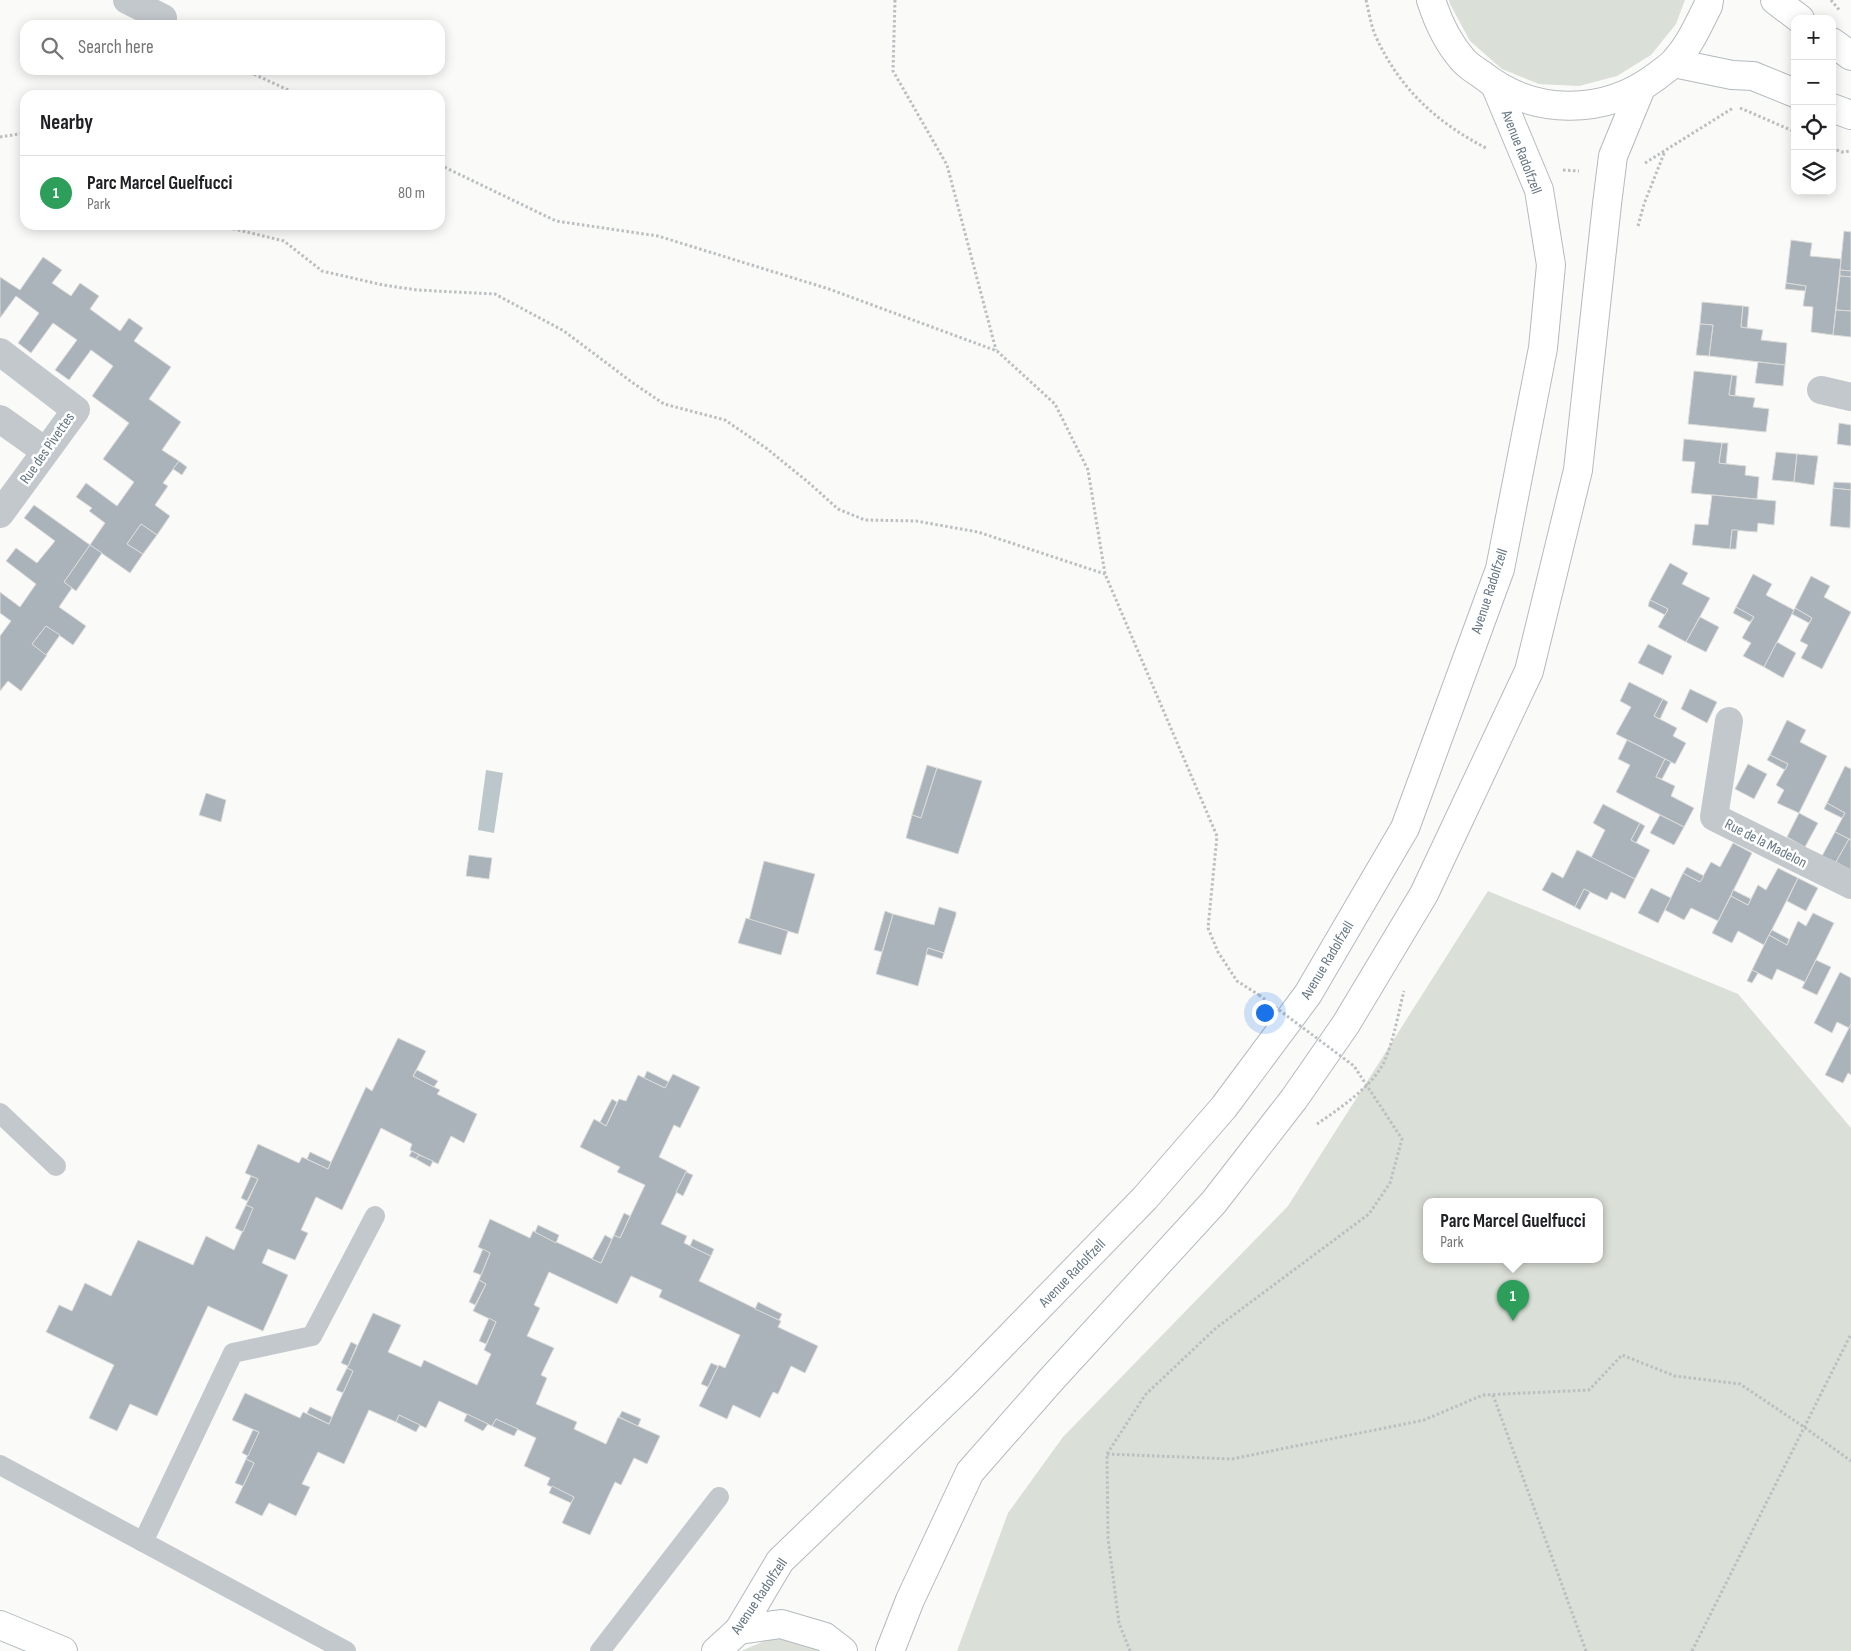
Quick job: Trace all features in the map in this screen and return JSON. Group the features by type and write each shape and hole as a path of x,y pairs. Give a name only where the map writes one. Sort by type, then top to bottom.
{"main road":[{"path":"1431,0 1440,28 1464,61 1496,87 1531,101 1568,106 1606,102 1641,88 1674,63 1690,43 1708,6 1709,0"},
{"path":"1775,0 1795,15"},
{"path":"1836,45 1851,56"},
{"path":"1674,63 1732,75 1753,76 1791,91"},
{"name":"Avenue Radolfzell","path":"716,1651 739,1630 780,1561 962,1386 1132,1212 1224,1107 1308,994 1405,828 1500,569 1543,348 1551,265 1539,190 1496,87"},
{"path":"890,1651 910,1600 970,1472 1050,1381 1214,1202 1294,1098 1346,1024 1424,894 1528,671 1578,470 1613,156 1641,88"},
{"path":"1836,110 1851,116"},
{"path":"739,1630 781,1624 825,1637 843,1651"},
{"path":"0,1625 63,1651"}],"street":[{"path":"128,0 163,18"},
{"name":"Rue des Pivettes","path":"0,352 76,410 0,514"},
{"path":"1820,390 1851,397"},
{"path":"0,419 46,451"},
{"name":"Rue de la Madelon","path":"1729,721 1714,817 1851,886"}],"lane":[{"path":"0,1112 56,1166"},
{"path":"143,1542 233,1353 312,1336 375,1216"},
{"path":"0,1465 346,1651"},
{"path":"600,1651 719,1497"}],"path":[{"path":"895,0 893,71 947,165 997,351"},
{"path":"1366,0 1376,36 1409,91 1436,116 1460,134 1492,151"},
{"path":"256,75 287,90"},
{"path":"1647,163 1735,106 1791,130"},
{"path":"0,137 20,134"},
{"path":"1836,150 1842,152 1851,151"},
{"path":"1638,229 1644,204 1665,151"},
{"path":"445,167 556,222 658,236 830,289 997,351 1055,404 1088,470 1105,574 1218,836 1208,928 1218,952 1237,981 1354,1066 1402,1139 1390,1182 1369,1214 1216,1328 1145,1395 1107,1454 1108,1538 1119,1624 1130,1651"},
{"path":"238,230 284,242 322,271 383,285 417,290 494,294 564,332 664,404 725,420 766,448 808,482 838,510 865,520 916,520 978,532 1105,574"},
{"path":"1692,1651 1851,1334"},
{"path":"1107,1454 1232,1459 1424,1420 1483,1396 1589,1390 1622,1355 1675,1376 1740,1384 1851,1461"},
{"path":"1493,1395 1586,1651"}],"shaded area":[{"path":"1449,0 1685,0 1676,24 1651,55 1617,76 1579,86 1539,84 1502,69 1470,41"},
{"path":"486,770 503,773 494,833 478,830"},
{"path":"1488,891 1738,994 1851,1128 1851,1651 957,1651 1008,1513 1063,1437 1288,1206"},
{"path":"769,1639 802,1640 823,1651 741,1651"}],"building":[{"path":"1844,231 1851,232 1851,271 1840,270"},
{"path":"1791,240 1812,243 1810,256 1841,259 1833,335 1811,332 1813,307 1803,306 1806,286 1786,283"},
{"path":"43,257 62,270 52,283 71,296 80,283 99,296 90,309 120,331 129,318 143,328 134,341 171,367 149,399 181,422 162,450 179,461 163,483 168,486 155,505 170,516 157,535 141,524 127,544 143,554 130,573 90,545 105,523 89,511 92,508 76,497 86,483 117,506 134,482 103,459 129,423 92,396 113,366 91,350 69,380 55,370 77,340 53,323 31,353 18,343 39,313 16,296 0,318 0,277 20,290"},
{"path":"1840,270 1851,271 1851,277 1840,276"},
{"path":"1840,276 1851,277 1851,311 1836,310"},
{"path":"1786,283 1806,286 1805,291 1785,289"},
{"path":"1702,302 1743,306 1741,327 1763,330 1761,340 1787,343 1785,365 1709,356 1713,325 1700,324"},
{"path":"1743,306 1749,307 1747,328 1741,327"},
{"path":"1836,310 1851,311 1851,337 1833,335"},
{"path":"1700,324 1713,325 1709,356 1696,355"},
{"path":"1758,362 1785,365 1783,386 1755,383"},
{"path":"1694,371 1732,375 1729,395 1755,398 1753,407 1769,409 1766,432 1688,424"},
{"path":"1732,375 1737,376 1735,396 1729,395"},
{"path":"1839,423 1851,425 1851,446 1837,444"},
{"path":"1684,439 1722,443 1719,463 1746,466 1745,475 1759,477 1757,499 1691,493 1695,462 1682,461"},
{"path":"1722,443 1728,443 1726,464 1719,463"},
{"path":"1776,452 1797,454 1794,482 1772,480"},
{"path":"1797,454 1818,456 1814,485 1794,482"},
{"path":"179,461 187,467 182,475 173,469"},
{"path":"1834,482 1851,483 1851,490 1833,488"},
{"path":"1833,488 1851,490 1850,528 1830,526"},
{"path":"1712,495 1776,501 1774,525 1758,523 1757,532 1732,530 1730,549 1692,545 1695,524 1708,525"},
{"path":"34,505 90,545 64,582 72,588 59,607 86,626 73,645 46,626 32,644 47,655 21,691 8,681 0,691 0,636 11,621 0,613 0,592 20,607 36,584 6,561 16,548 37,563 55,541 24,518"},
{"path":"141,524 157,535 143,554 127,544"},
{"path":"1732,530 1738,530 1736,549 1730,549"},
{"path":"90,545 102,553 76,591 64,582"},
{"path":"1670,563 1688,573 1682,584 1710,598 1686,642 1658,627 1668,609 1650,600"},
{"path":"1753,574 1772,584 1766,595 1794,610 1764,667 1743,656 1751,643 1742,638 1754,617 1736,607"},
{"path":"1811,576 1830,586 1824,597 1851,612 1822,669 1801,658 1808,645 1800,641 1812,618 1795,608"},
{"path":"1650,600 1668,609 1665,615 1648,606"},
{"path":"1736,607 1754,617 1750,622 1733,613"},
{"path":"1795,608 1812,618 1809,623 1792,614"},
{"path":"1700,617 1719,627 1706,652 1686,642"},
{"path":"46,626 60,635 46,655 32,644"},
{"path":"1777,642 1796,653 1783,678 1764,667"},
{"path":"1648,644 1672,656 1663,675 1638,663"},
{"path":"1629,682 1663,699 1654,716 1677,728 1673,736 1686,743 1675,764 1616,734 1631,707 1620,701"},
{"path":"1690,689 1717,702 1707,723 1681,709"},
{"path":"1663,699 1668,702 1660,719 1654,716"},
{"path":"1787,720 1806,730 1800,742 1827,756 1799,813 1777,803 1784,790 1776,785 1788,764 1770,755"},
{"path":"1627,740 1665,759 1656,777 1675,786 1671,796 1694,808 1684,827 1616,792 1630,765 1618,759"},
{"path":"1770,755 1788,764 1785,770 1767,760"},
{"path":"1665,759 1671,762 1662,779 1656,777"},
{"path":"1748,764 1767,774 1754,799 1735,789"},
{"path":"927,765 937,768 921,818 912,815"},
{"path":"1845,766 1851,769 1851,840 1835,832 1845,813 1827,803"},
{"path":"937,768 982,781 958,854 906,838 912,815 921,818"},
{"path":"206,793 226,800 221,822 199,815"},
{"path":"1827,803 1845,813 1842,818 1824,809"},
{"path":"1603,804 1640,823 1631,840 1650,850 1635,879 1591,858 1605,830 1593,823"},
{"path":"1799,813 1818,823 1805,847 1787,837"},
{"path":"1660,815 1684,827 1674,845 1650,833"},
{"path":"1640,823 1645,826 1636,843 1631,840"},
{"path":"1835,832 1849,839 1836,862 1822,856"},
{"path":"1849,839 1851,840 1851,870 1836,862"},
{"path":"1733,843 1752,853 1718,921 1691,908 1684,920 1665,910 1683,873 1700,882 1711,862 1720,867"},
{"path":"1577,850 1635,879 1625,899 1611,892 1607,900 1584,889 1575,907 1542,890 1552,872 1563,878"},
{"path":"469,855 492,858 489,879 466,876"},
{"path":"764,861 815,874 798,934 749,920"},
{"path":"1687,867 1704,876 1700,882 1683,873"},
{"path":"1778,868 1798,878 1764,945 1738,931 1732,943 1712,933 1731,896 1748,905 1758,885 1766,890"},
{"path":"1798,878 1818,888 1806,911 1787,901"},
{"path":"1651,888 1671,898 1658,923 1638,913"},
{"path":"1584,889 1590,892 1580,910 1575,907"},
{"path":"1733,890 1751,899 1748,905 1731,896"},
{"path":"939,907 956,912 956,915 944,953 928,948 918,986 876,974 893,914 934,925"},
{"path":"885,911 893,914 882,952 874,950"},
{"path":"1813,913 1834,923 1805,982 1777,969 1772,980 1752,970 1769,935 1787,945 1798,921 1806,926"},
{"path":"746,918 788,931 781,955 738,943"},
{"path":"1772,930 1789,939 1787,945 1769,935"},
{"path":"928,948 944,953 942,959 926,954"},
{"path":"1816,960 1831,967 1817,995 1802,988"},
{"path":"1752,970 1758,973 1752,983 1747,981"},
{"path":"1840,972 1851,978 1851,1024 1849,1028 1837,1022 1832,1033 1814,1023"},
{"path":"1851,1024 1851,1075 1848,1073 1843,1083 1825,1075"},
{"path":"398,1038 426,1051 413,1076 440,1090 437,1094 477,1114 464,1143 451,1136 438,1164 410,1150 412,1144 381,1128 342,1210 316,1197 301,1230 308,1233 295,1260 268,1249 262,1263 288,1275 263,1331 208,1306 157,1416 130,1404 117,1431 89,1418 114,1365 46,1332 59,1305 72,1311 85,1283 111,1296 138,1240 193,1265 206,1236 234,1250 253,1208 246,1205 258,1179 245,1173 258,1144 299,1163 302,1157 328,1169 366,1087 372,1091"},
{"path":"417,1070 438,1081 434,1087 413,1076"},
{"path":"647,1071 669,1082 665,1088 644,1078"},
{"path":"673,1074 700,1087 680,1128 674,1125 659,1157 687,1171 661,1224 687,1236 684,1243 711,1256 699,1281 781,1321 778,1327 818,1346 805,1373 791,1366 778,1394 773,1392 760,1418 733,1405 727,1419 699,1406 719,1365 725,1368 740,1335 659,1297 662,1290 631,1276 617,1304 549,1272 534,1305 540,1308 527,1336 554,1348 541,1375 547,1378 536,1404 577,1422 574,1429 606,1444 618,1417 660,1436 647,1464 634,1458 621,1485 615,1482 590,1535 562,1523 574,1497 547,1485 550,1478 524,1466 536,1438 496,1419 492,1426 439,1401 426,1428 399,1415 396,1422 369,1410 344,1464 318,1452 302,1484 310,1487 296,1516 269,1503 262,1516 235,1503 254,1463 246,1459 259,1432 232,1420 245,1393 300,1418 303,1412 329,1424 353,1371 347,1368 373,1313 401,1325 388,1352 421,1367 424,1360 477,1385 491,1354 484,1350 496,1322 473,1311 486,1284 479,1280 490,1253 478,1247 490,1219 530,1238 533,1231 601,1263 614,1235 620,1238 645,1185 617,1172 620,1167 580,1147 594,1119 606,1126 619,1099 626,1101 638,1075 665,1088"},
{"path":"612,1099 617,1102 606,1126 600,1122"},
{"path":"412,1151 419,1155 416,1159 409,1156"},
{"path":"310,1152 331,1162 328,1169 307,1159"},
{"path":"419,1155 433,1161 430,1167 416,1159"},
{"path":"686,1172 693,1175 683,1196 676,1192"},
{"path":"251,1176 258,1179 247,1201 241,1198"},
{"path":"246,1205 253,1208 243,1232 235,1228"},
{"path":"624,1213 630,1216 620,1238 614,1235"},
{"path":"538,1225 559,1235 556,1243 535,1232"},
{"path":"605,1235 612,1239 601,1263 592,1259"},
{"path":"693,1239 714,1249 711,1256 690,1246"},
{"path":"483,1249 490,1253 481,1275 473,1272"},
{"path":"479,1280 486,1284 475,1305 469,1302"},
{"path":"758,1302 782,1314 779,1320 755,1309"},
{"path":"489,1318 496,1322 486,1344 479,1341"},
{"path":"351,1342 357,1345 348,1366 341,1363"},
{"path":"711,1363 718,1366 708,1387 701,1384"},
{"path":"347,1368 353,1371 343,1393 336,1390"},
{"path":"310,1407 332,1417 329,1424 307,1413"},
{"path":"622,1411 641,1419 638,1426 619,1417"},
{"path":"467,1414 488,1424 483,1431 464,1421"},
{"path":"399,1415 420,1425 416,1432 396,1422"},
{"path":"496,1419 518,1429 514,1436 492,1426"},
{"path":"253,1430 259,1432 248,1456 242,1453"},
{"path":"246,1459 254,1463 243,1486 235,1483"},
{"path":"552,1486 574,1497 571,1503 549,1493"}],"place":[{"name":"Parc Marcel Guelfucci","path":"1513,1321"}]}
